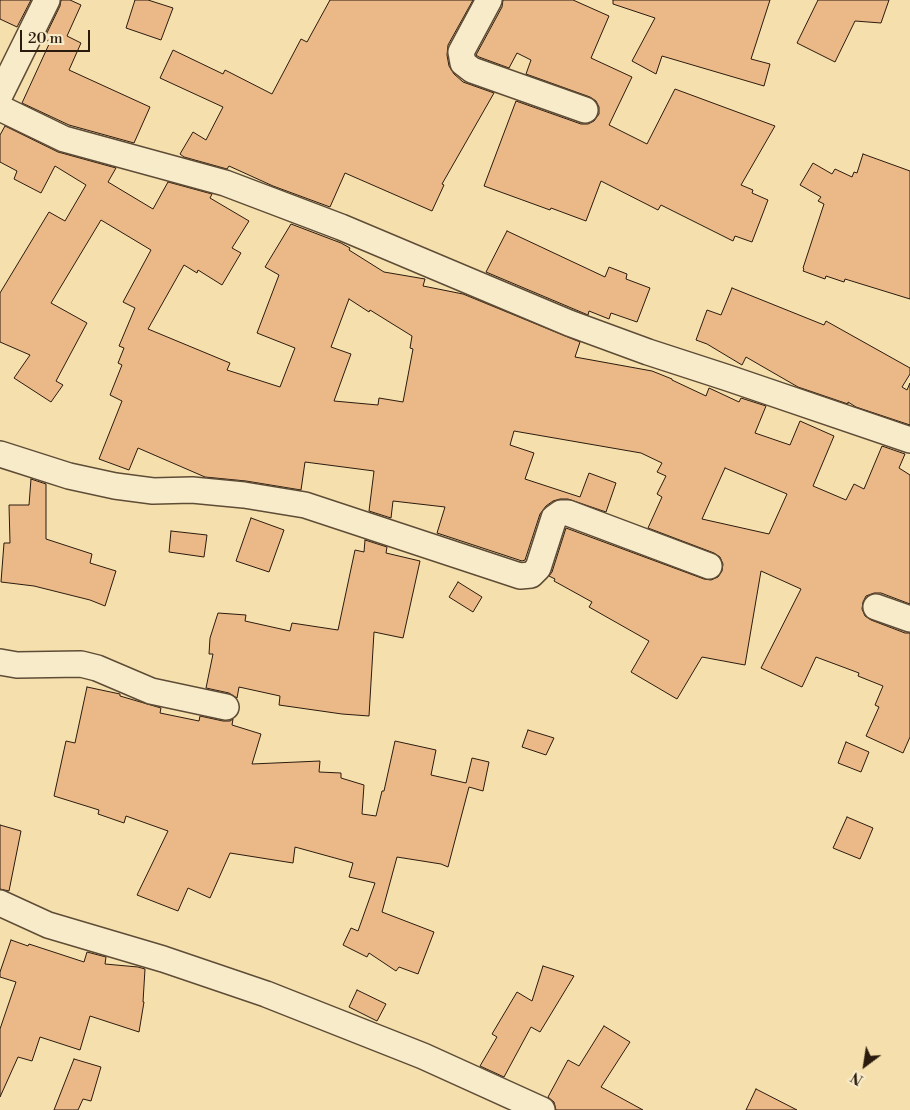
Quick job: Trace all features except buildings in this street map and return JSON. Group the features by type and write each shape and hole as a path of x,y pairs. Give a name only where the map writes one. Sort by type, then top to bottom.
{"street":[{"path":"0,95 47,0"},
{"path":"490,0 461,52 463,63 472,70 585,110"},
{"path":"0,108 64,139 225,183 341,227 569,323 630,346 910,440"},
{"path":"0,454 69,476 115,486 153,491 192,490 244,495 305,505 520,576 531,575 538,568 554,518 560,513 568,513 709,566"},
{"path":"876,607 910,619"},
{"path":"0,662 17,665 81,664 97,668 150,691 226,706"},
{"path":"0,903 48,925 163,959 266,994 424,1056 542,1110"}]}
